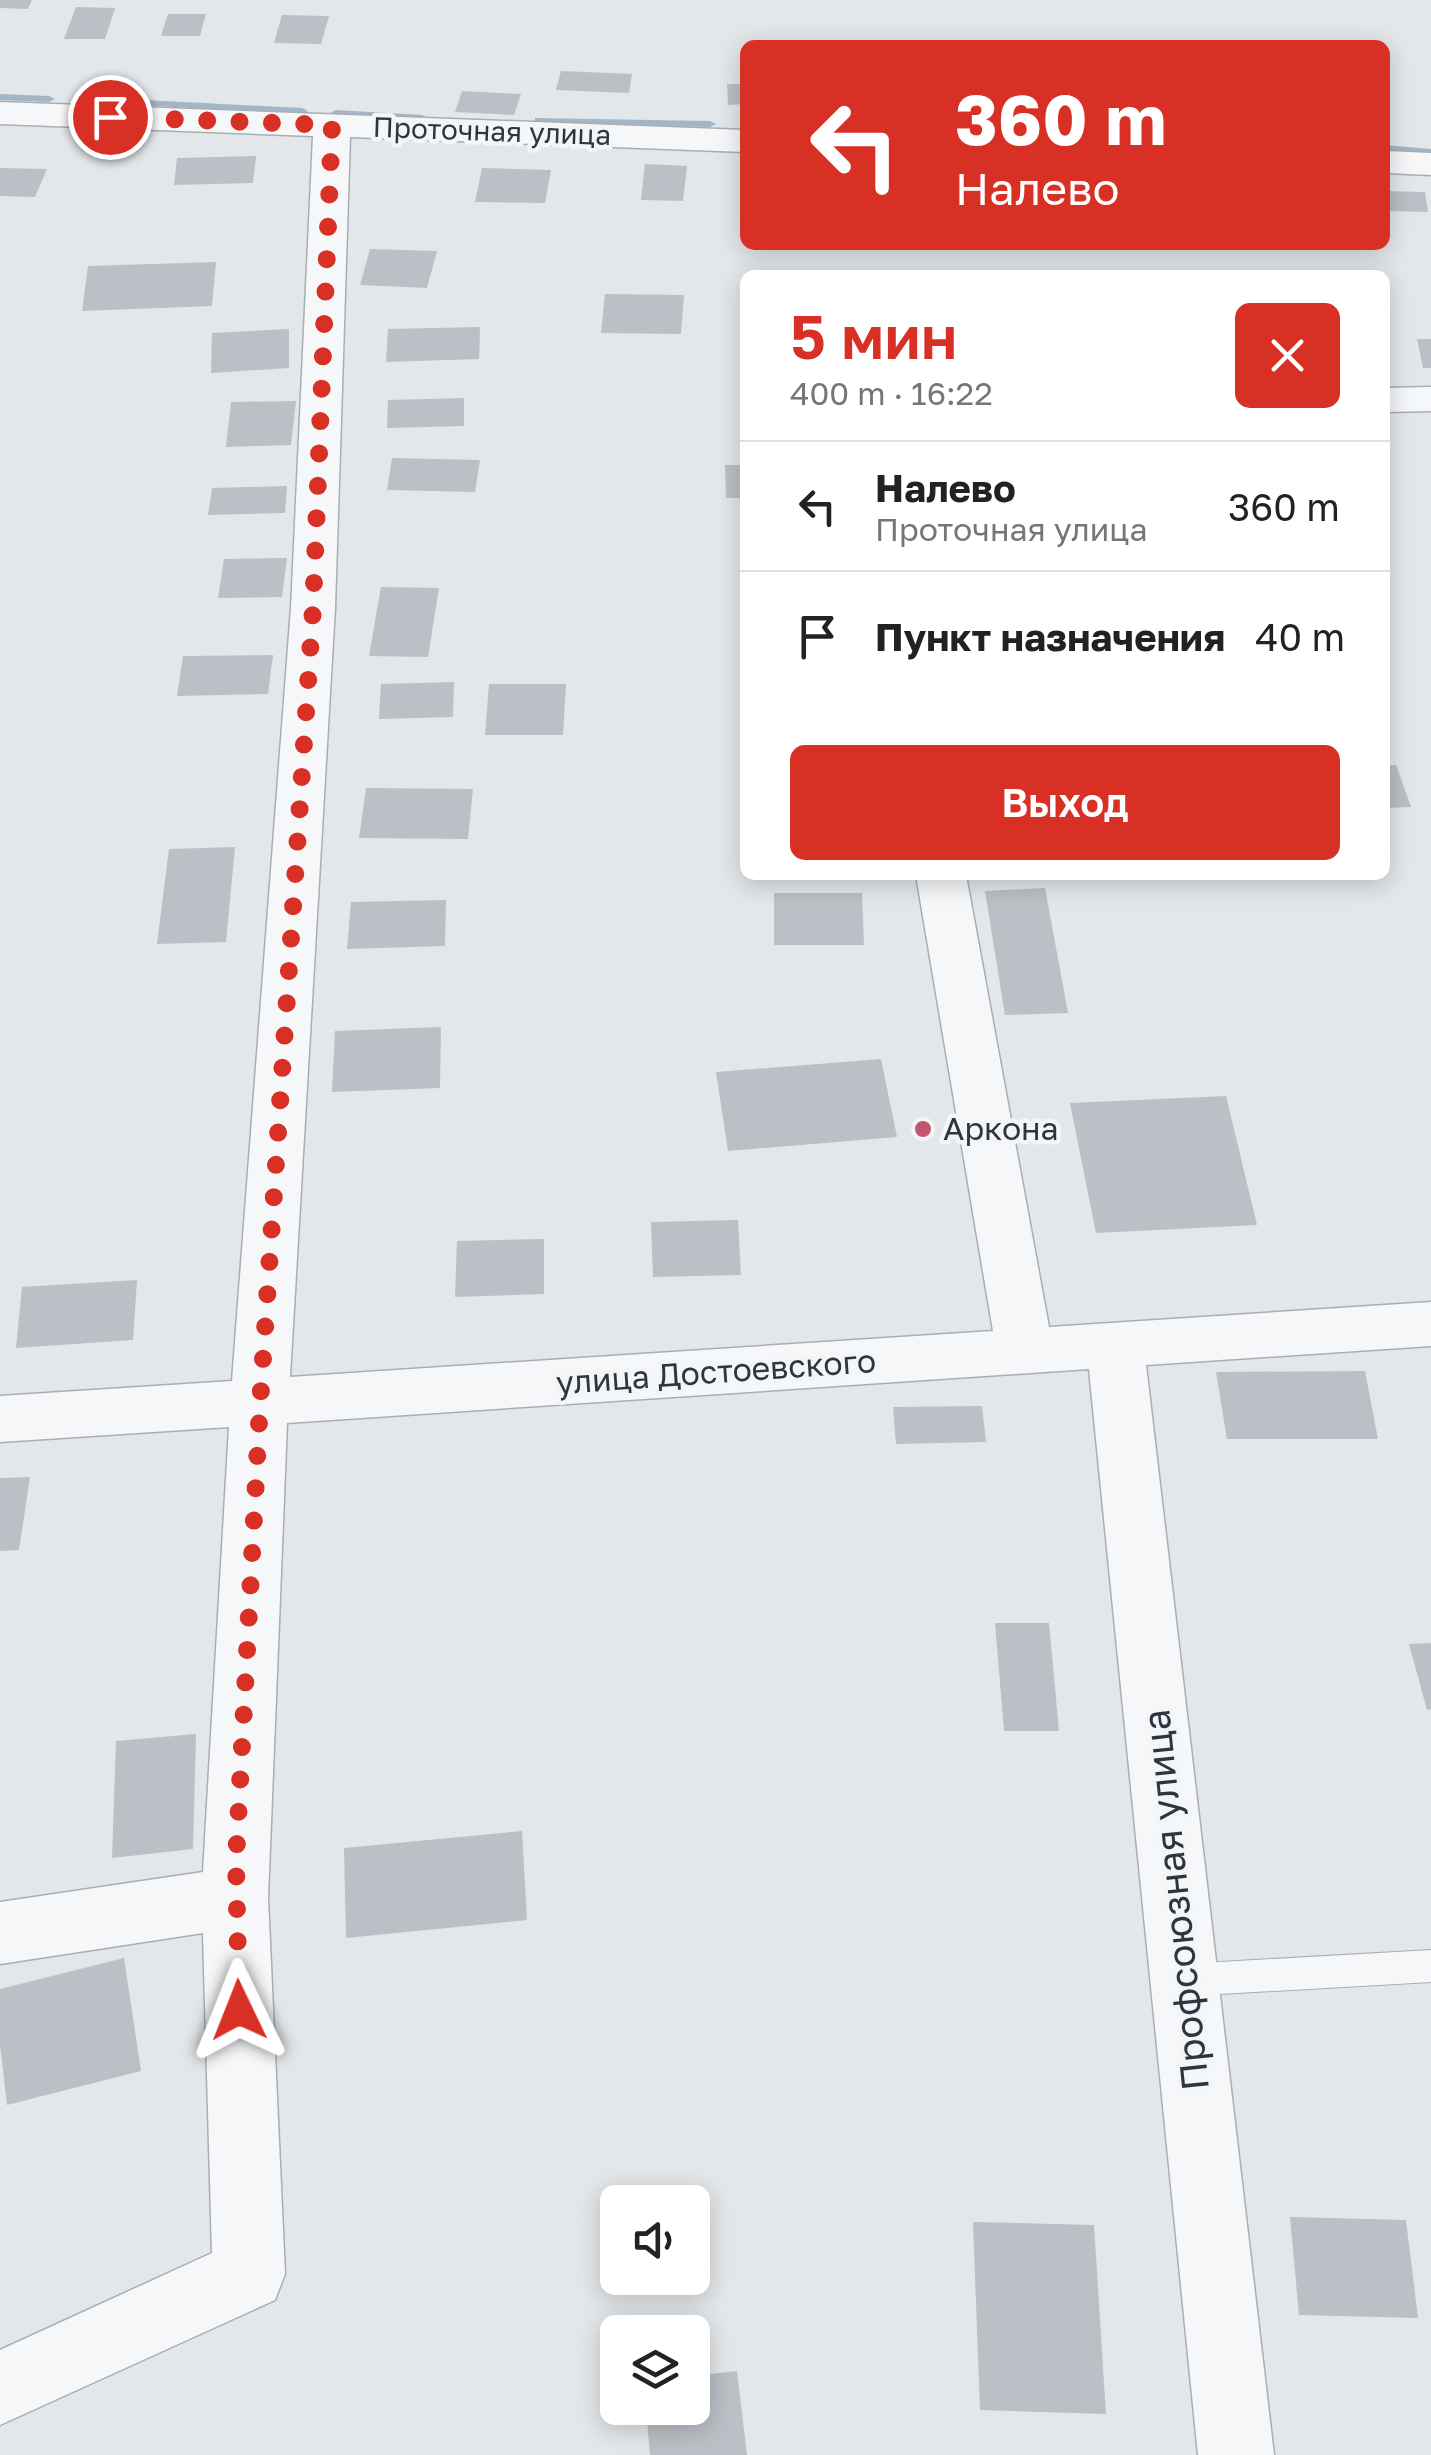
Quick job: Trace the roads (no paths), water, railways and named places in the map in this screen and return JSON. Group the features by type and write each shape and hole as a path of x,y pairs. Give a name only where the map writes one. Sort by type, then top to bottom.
{"street":[{"name":"Проточная улица","path":"0,113 740,141"},
{"path":"0,2388 249,2274 235,1898 260,1404 313,608 332,125"},
{"path":"1390,162 1431,164"},
{"path":"1390,400 1431,399"},
{"path":"942,880 1025,1351"},
{"name":"улица Достоевского","path":"0,1419 1431,1324"},
{"name":"Профсоюзная улица","path":"1115,1344 1236,2455"},
{"path":"0,1933 235,1898"}],"lane":[{"path":"1184,1980 1431,1966"}],"waterway":[{"path":"0,97 49,99"},
{"path":"87,100 302,111"},
{"path":"336,113 422,118"},
{"path":"539,120 710,124"},
{"path":"1390,149 1431,153"}],"place":[{"name":"Аркона","path":"923,1129"}]}
